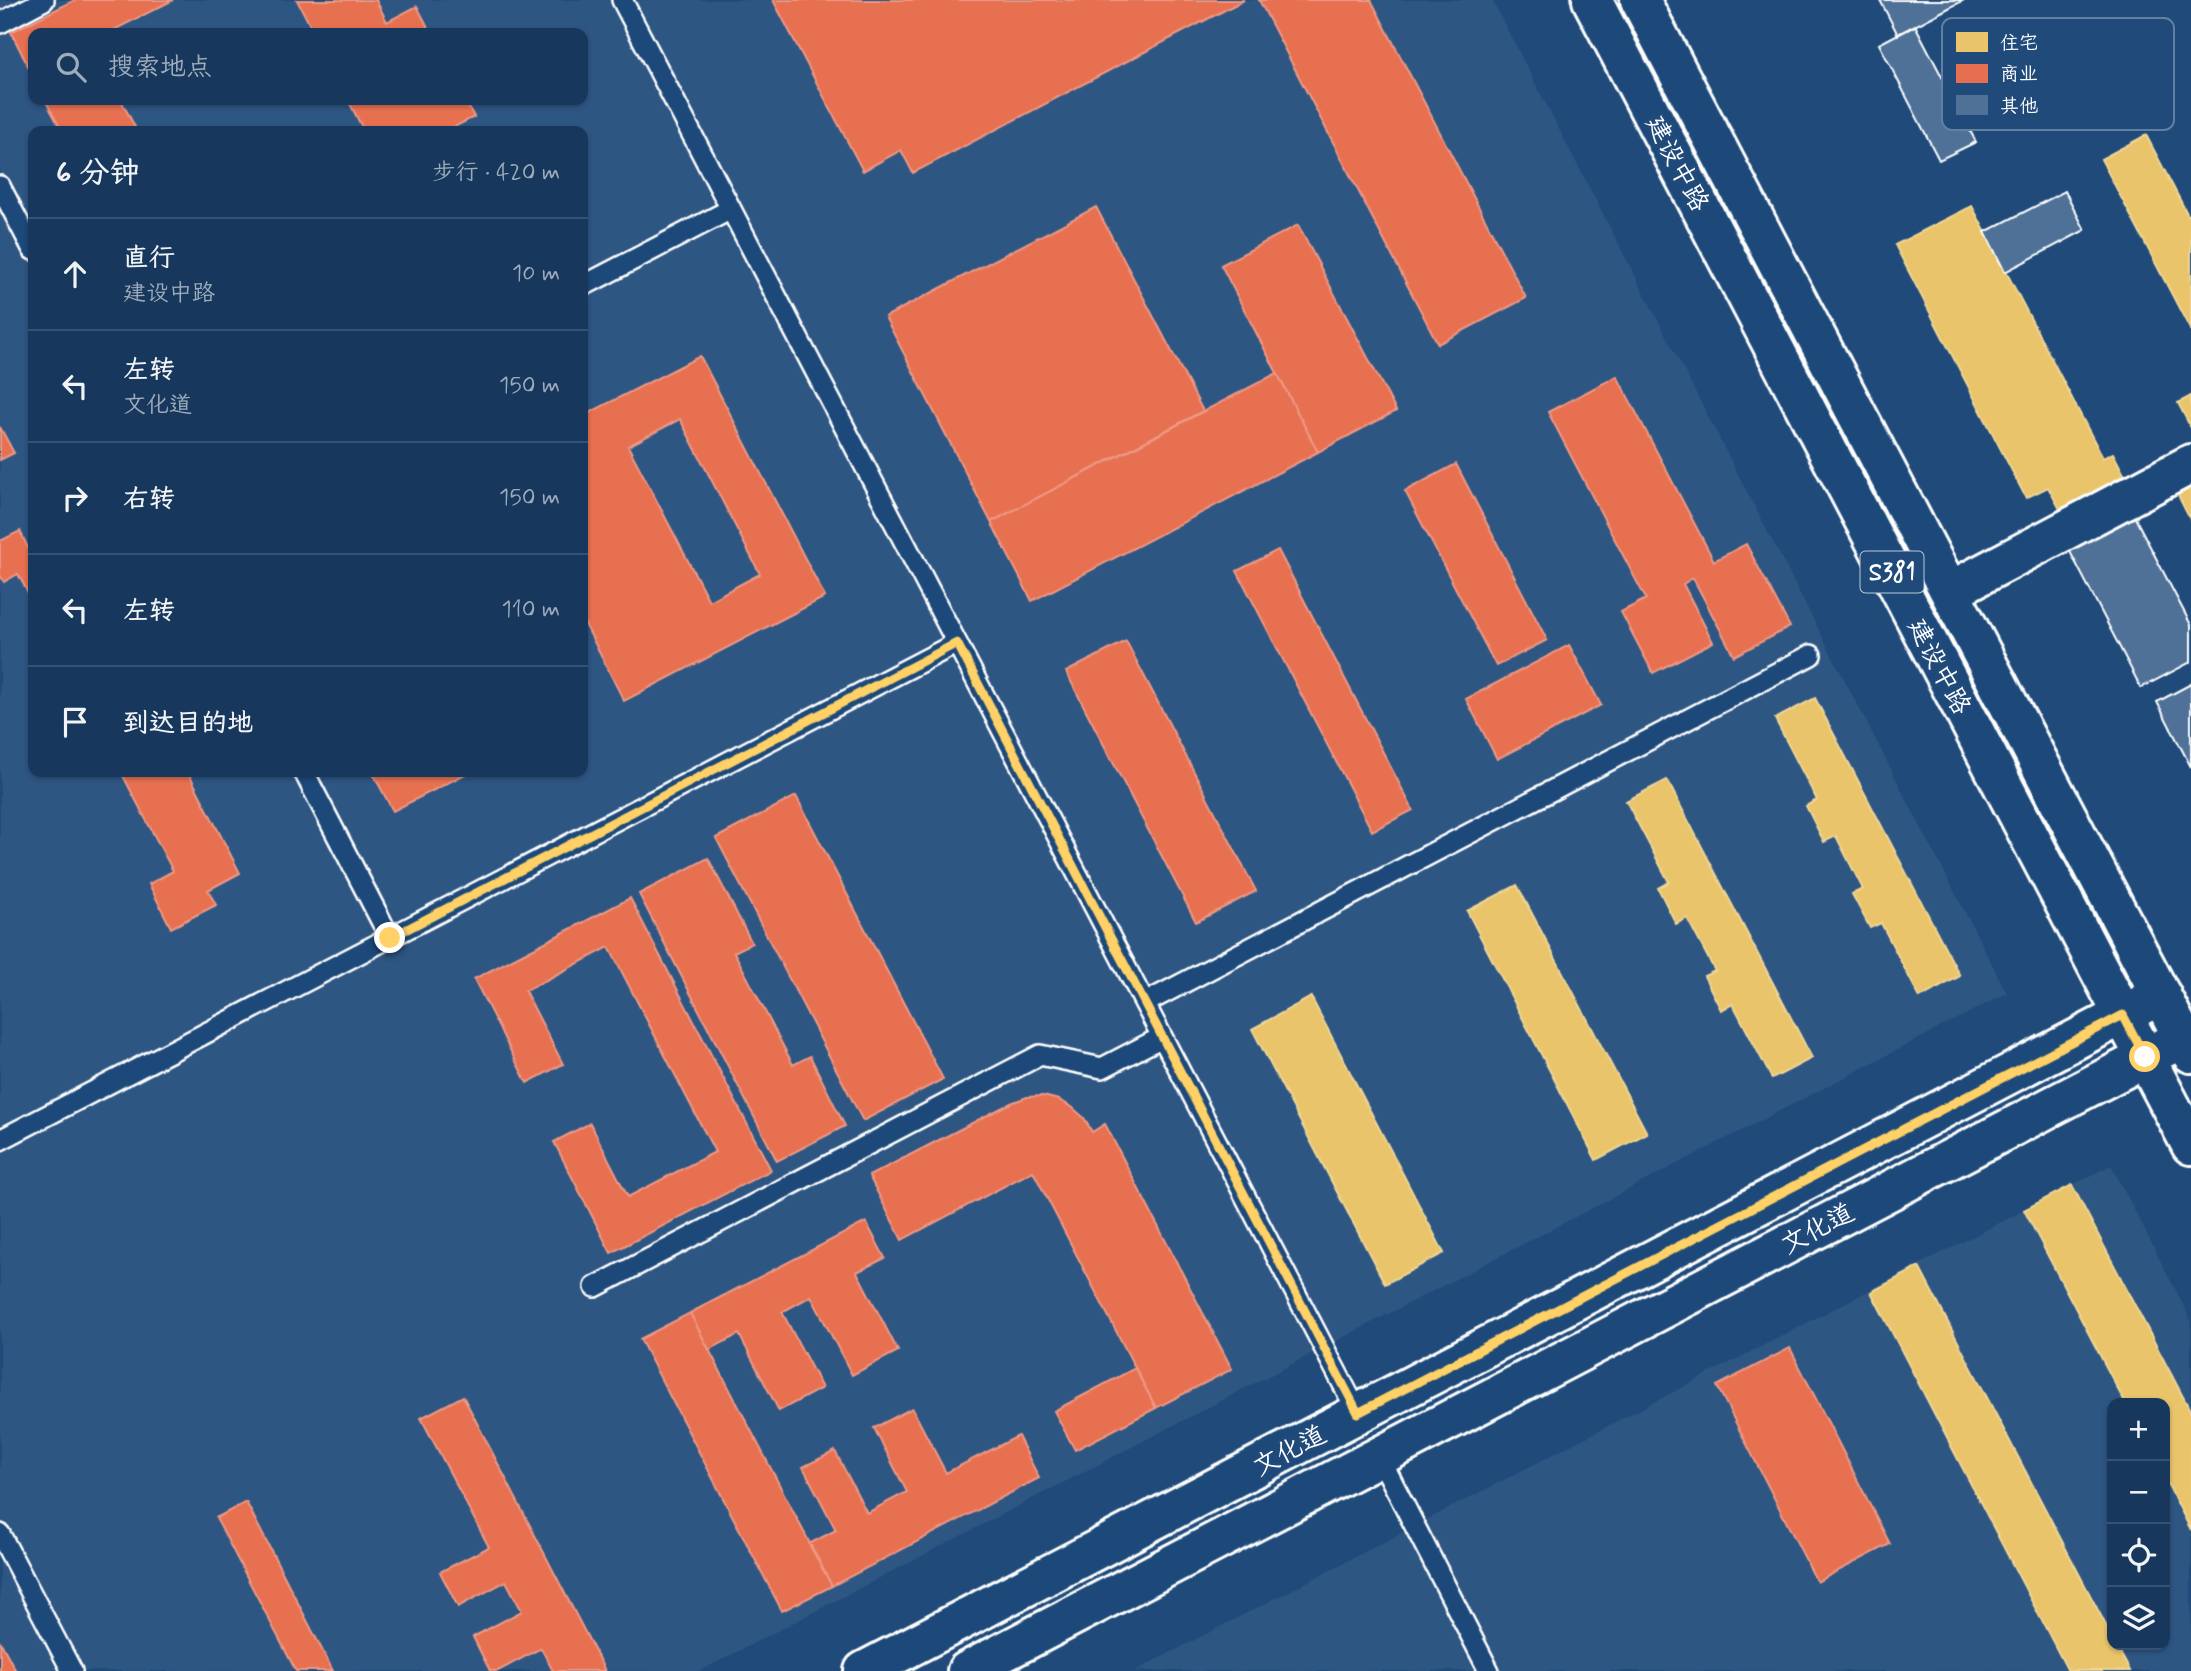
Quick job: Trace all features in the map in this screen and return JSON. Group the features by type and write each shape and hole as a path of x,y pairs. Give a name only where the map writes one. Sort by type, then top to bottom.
{"main road":[{"name":"建设中路","path":"1592,0 2191,1145"},
{"name":"建设中路","path":"1640,0 2187,1045"},
{"path":"1950,591 2191,464"},
{"name":"文化道","path":"864,1671 2161,995"},
{"name":"文化道","path":"967,1671 2145,1057 2187,1045"}],"lane":[{"path":"0,23 44,0"},
{"path":"622,0 1358,1413"},
{"path":"0,186 28,240"},
{"path":"588,283 731,209"},
{"path":"0,1140 957,643"},
{"path":"1145,1003 1811,655"},
{"path":"307,777 390,938"},
{"path":"595,1287 1040,1055 1102,1068 1162,1037"},
{"path":"1379,1456 1489,1671"},
{"path":"0,1534 72,1671"}],"shaded area":[{"path":"0,0 1492,0 2007,993 700,1671 0,1671"},
{"path":"2111,1165 2191,1320 2191,1671 1135,1671"}],"building: 住宅":[{"path":"2146,135 2191,221 2191,331 2101,159"},
{"path":"1972,206 2103,458 2113,453 2127,480 2062,513 2048,487 2026,498 1895,245"},
{"path":"2191,396 2191,428 2178,403"},
{"path":"2191,472 2191,521 2171,482"},
{"path":"1815,698 1960,976 1920,998 1881,923 1870,928 1852,894 1863,889 1836,836 1824,842 1806,806 1817,800 1775,719"},
{"path":"1667,780 1812,1058 1772,1079 1733,1004 1721,1010 1704,976 1715,971 1687,918 1676,924 1658,888 1669,882 1626,801"},
{"path":"1517,885 1647,1133 1596,1160 1467,911"},
{"path":"1311,997 1444,1253 1385,1284 1252,1029"},
{"path":"2072,1185 2191,1412 2191,1530 2170,1489 2170,1398 2122,1398 2024,1210"},
{"path":"1919,1267 2107,1627 2107,1650 2119,1650 2130,1671 2068,1671 1871,1292"}],"building: 商业":[{"path":"75,0 173,0 118,28 28,28 28,66 11,32"},
{"path":"297,0 376,0 387,22 417,6 428,28 311,28"},
{"path":"773,0 1244,0 913,173 901,150 863,171"},
{"path":"1259,0 1371,0 1526,298 1438,344"},
{"path":"48,105 124,105 134,126 59,126"},
{"path":"351,105 468,105 474,117 456,126 361,126"},
{"path":"1096,207 1203,411 991,522 885,317"},
{"path":"1298,225 1396,411 1318,452 1221,265"},
{"path":"700,356 825,597 624,701 588,630 588,413","holes":["680,419 760,574 709,601 628,446"]},
{"path":"1277,373 1318,452 1032,601 991,522"},
{"path":"1617,376 1714,561 1746,544 1790,627 1734,656 1693,578 1683,584 1713,642 1653,673 1621,612 1646,599 1548,412"},
{"path":"0,427 14,453 0,460"},
{"path":"1456,464 1547,640 1496,666 1405,491"},
{"path":"20,531 28,548 28,593 18,574 4,582 0,575 0,541"},
{"path":"1278,550 1413,810 1372,831 1237,571"},
{"path":"1126,641 1256,891 1196,922 1066,672"},
{"path":"1569,645 1601,705 1497,759 1466,699"},
{"path":"124,777 191,777 240,873 208,890 216,905 171,928 149,884 173,871"},
{"path":"375,777 459,777 393,811"},
{"path":"796,796 943,1079 863,1121 716,838"},
{"path":"708,858 752,943 734,952 793,1065 810,1056 845,1126 777,1161 639,894"},
{"path":"630,898 771,1170 611,1253 554,1142 590,1123 628,1197 715,1152 609,947 525,991 563,1064 527,1083 474,979"},
{"path":"1043,1096 1072,1107 1084,1118 1092,1132 1105,1124 1232,1369 1156,1408 1033,1171 902,1240 869,1176 1011,1103 1027,1097"},
{"path":"866,1222 885,1258 857,1272 898,1351 852,1375 811,1296 782,1312 822,1388 779,1411 739,1334 709,1350 690,1313"},
{"path":"690,1313 832,1586 782,1611 640,1339"},
{"path":"1790,1348 1890,1544 1817,1582 1717,1386"},
{"path":"1135,1368 1156,1408 1075,1450 1054,1411"},
{"path":"463,1396 605,1671 553,1671 541,1648 498,1671 490,1671 473,1637 522,1611 506,1581 458,1607 440,1572 489,1547 421,1418"},
{"path":"912,1408 946,1473 1018,1436 1039,1478 832,1586 809,1544 836,1530 803,1467 835,1451 867,1513 907,1492 874,1428"},
{"path":"246,1502 333,1671 296,1671 216,1518"},
{"path":"0,1641 16,1671 0,1671"}],"building: 其他":[{"path":"1880,0 1964,0 1898,35"},
{"path":"1915,25 1942,77 1942,130 1970,130 1976,142 1939,160 1879,44"},
{"path":"2065,191 2085,230 2005,272 1985,232"},
{"path":"2131,510 2191,625 2191,662 2141,688 2066,544"},
{"path":"2191,684 2191,767 2157,702"}],"route":[{"path":"390,938 957,643 1358,1413 2123,1015 2145,1057"}]}
